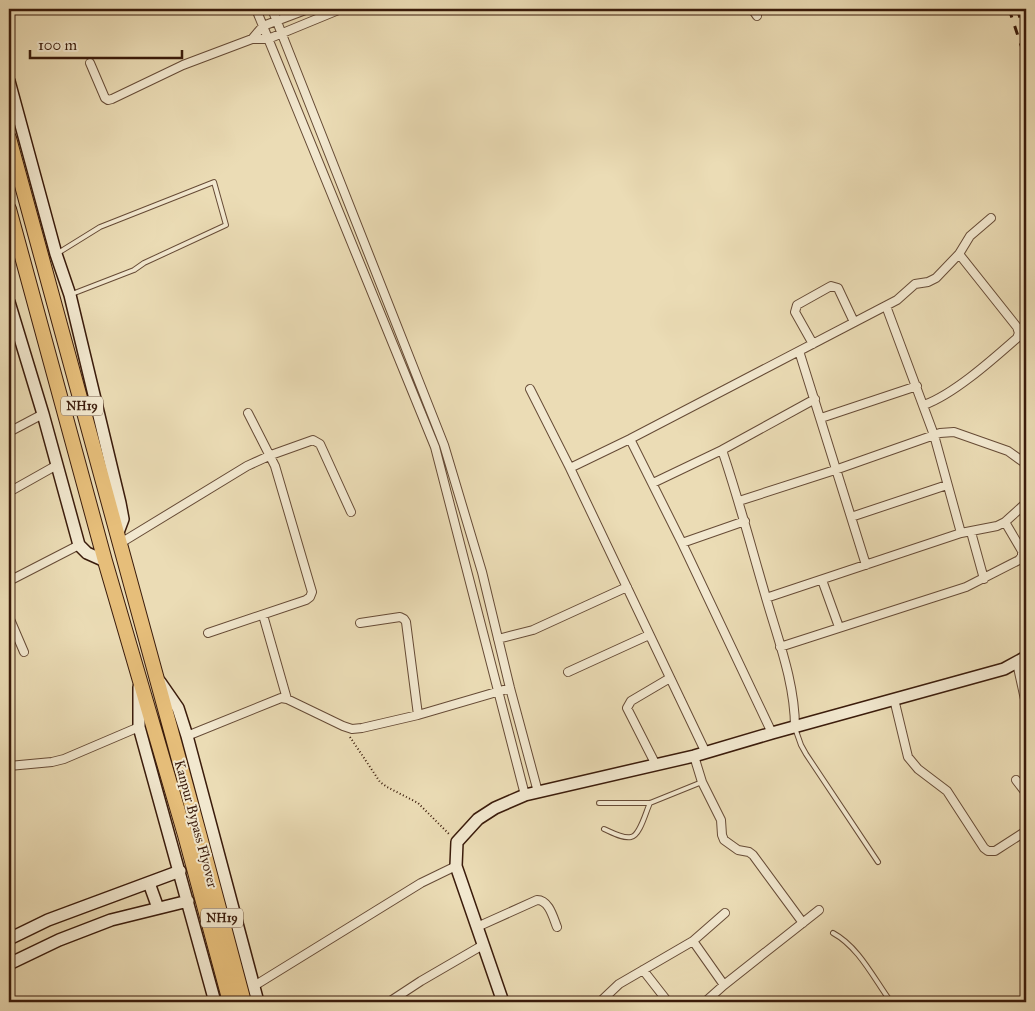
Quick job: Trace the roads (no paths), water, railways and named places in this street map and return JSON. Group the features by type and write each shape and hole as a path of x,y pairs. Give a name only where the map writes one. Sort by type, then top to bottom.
{"highway":[{"name":"NH19","path":"9,138 155,674"},
{"name":"NH19","path":"9,209 14,247 30,285 105,561 139,676"},
{"path":"30,285 48,282"},
{"name":"Kanpur Bypass Flyover","path":"155,674 230,1002"},
{"name":"Kanpur Bypass Flyover","path":"139,676 192,834 244,1002"}],"street":[{"path":"256,9 435,447 525,795"},
{"path":"272,9 444,445 482,572 538,792"},
{"path":"252,39 263,26 308,9"},
{"path":"90,63 105,98 108,100 183,65 252,39 268,39 341,9"},
{"path":"752,9 756,16"},
{"path":"9,81 56,254 70,295 120,503 123,519 118,540"},
{"path":"570,468 630,439 898,300 915,284 928,282 936,278 959,254 970,236 991,218"},
{"path":"924,405 942,396 981,369 1017,338 1019,333 1017,327 959,254"},
{"path":"813,344 795,312 795,308 797,305 831,286 838,288 854,322"},
{"path":"9,302 43,414 79,546 87,553 105,561"},
{"path":"886,306 934,435 961,534"},
{"path":"799,350 866,564"},
{"path":"821,418 917,386"},
{"path":"530,389 570,468 706,753"},
{"path":"653,483 722,450 815,399"},
{"path":"208,633 306,600 312,592 271,455 248,412"},
{"path":"9,432 43,414"},
{"path":"739,501 836,470 940,433 954,432 1008,451 1026,464"},
{"path":"630,439 682,543 772,733"},
{"path":"118,540 248,466 307,441 317,441 320,444 351,512"},
{"path":"722,450 745,521 780,647 794,704 794,728"},
{"path":"9,492 56,465"},
{"path":"851,518 947,485"},
{"path":"766,598 961,534 997,526 1005,522 1026,503"},
{"path":"682,543 745,521"},
{"path":"780,647 966,587 984,579 1022,556 1022,551 1005,522"},
{"path":"970,532 984,579"},
{"path":"9,581 79,546"},
{"path":"822,580 839,627"},
{"path":"498,639 544,626 627,587"},
{"path":"263,615 287,698"},
{"path":"360,623 400,616 406,622 418,715"},
{"path":"9,617 24,652"},
{"path":"568,672 649,635"},
{"path":"503,1002 456,866 457,842 478,819 495,808 525,795 706,753 1004,669 1022,660 1026,704"},
{"path":"155,674 178,708 187,736 258,1002"},
{"path":"139,676 139,727 215,1002"},
{"path":"656,765 627,708 631,701 670,678"},
{"path":"187,736 275,699 287,698 352,729 418,715 510,688"},
{"path":"894,699 908,757 918,769 947,791 984,848 988,851 995,851 1026,831"},
{"path":"9,764 52,762 64,759 139,727"},
{"path":"694,756 702,782 722,820 722,836 724,840 738,850 749,852 753,855 803,923"},
{"path":"1016,780 1026,793"},
{"path":"254,986 421,883 456,866"},
{"path":"9,939 48,920 180,871"},
{"path":"149,882 158,908"},
{"path":"477,927 537,900 542,900 546,903 558,927"},
{"path":"9,964 59,940 111,920 188,901"},
{"path":"705,1002 819,910"},
{"path":"600,1002 619,984 693,941 724,913"},
{"path":"693,941 724,985"},
{"path":"389,1002 420,981 483,945"},
{"path":"643,970 668,1002"}],"lane":[{"path":"56,254 100,227 214,182 226,225 144,263 134,270 70,295"},
{"path":"794,728 806,754 878,862"},
{"path":"599,803 650,803 702,782"},
{"path":"604,829 629,838 634,837 638,833 650,803"},
{"path":"832,933 851,947 891,1002"}],"railway":[{"path":"1009,9 1026,60"},
{"path":"1017,9 1026,35"}]}
